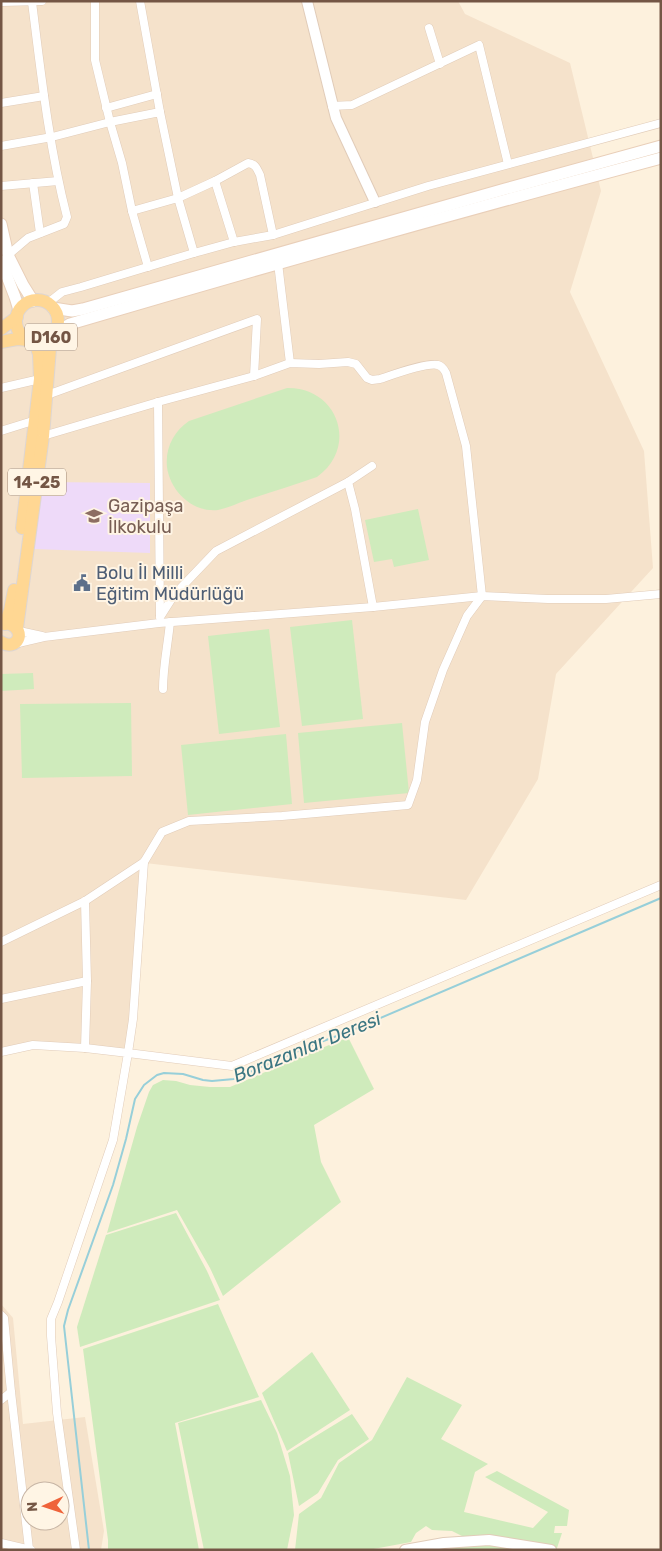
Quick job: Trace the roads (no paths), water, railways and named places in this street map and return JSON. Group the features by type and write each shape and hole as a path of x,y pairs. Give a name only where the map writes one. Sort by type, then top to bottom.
{"main road":[{"path":"51,306 72,311 83,309 505,188 661,146"},
{"path":"53,335 70,324 278,263 661,158"},
{"path":"1,224 5,258 3,274 15,297 18,314 1,329"},
{"path":"5,258 33,301"},
{"name":"D160","path":"33,301 42,301 51,306 58,320 53,335 42,342 31,341 22,336 18,330 18,314 23,305 33,301"},
{"name":"14-25","path":"10,627 44,436 53,335"},
{"path":"1,342 17,339 31,341"},
{"name":"14-25","path":"4,643 18,640 10,627 40,379 39,354 31,341"}],"street":[{"path":"1,2 42,1"},
{"path":"95,1 95,60 148,268"},
{"path":"140,1 178,198 194,253"},
{"path":"307,1 332,106 374,202"},
{"path":"5,258 28,238 64,224 67,218 58,181 44,96 32,2"},
{"path":"429,28 440,64"},
{"path":"332,106 352,105 479,46 508,164"},
{"path":"106,108 157,94"},
{"path":"1,103 44,96"},
{"path":"1,146 52,137 110,122 160,112"},
{"path":"51,306 62,292 234,242 273,234 374,202 661,122"},
{"path":"132,211 178,198 248,163 256,166 260,176 273,234"},
{"path":"1,186 58,181"},
{"path":"215,181 234,242"},
{"path":"33,183 40,233"},
{"path":"278,263 290,363"},
{"path":"47,395 257,319 254,376"},
{"path":"1,942 85,901 144,862 162,832 189,822 408,805 417,780 425,722 443,670 467,616 482,596 466,446 443,368 440,365 429,364 372,380 367,378 356,364 348,362 290,363 254,376 44,436"},
{"path":"1,388 40,379"},
{"path":"158,402 159,620"},
{"path":"1,431 36,420"},
{"path":"159,620 174,595 216,551 348,482 372,466"},
{"path":"348,482 355,508 373,607"},
{"path":"4,643 159,620 170,622 373,607 482,596 606,599 661,594"},
{"path":"163,689 163,672 170,622"},
{"path":"10,627 44,637"},
{"path":"76,1550 58,1413 51,1319 113,1140 133,1019 144,862"},
{"path":"1,1052 33,1045 85,1048 232,1066 661,885"},
{"path":"85,901 87,981 85,1048"},
{"path":"1,999 87,981"},
{"path":"1,1315 4,1318 30,1550 1,1543"},
{"path":"1,1400 11,1392"},
{"path":"405,1550 444,1543 489,1540 551,1550"}],"waterway":[{"name":"Borazanlar Deresi","path":"89,1550 64,1326 113,1185 135,1099 144,1085 157,1075 164,1073 183,1074 212,1081 234,1079 661,898"}],"place":[{"name":"Gazipaşa İlkokulu","path":"94,516"},
{"name":"Bolu İl Milli Eğitim Müdürlüğü","path":"82,583"}]}
